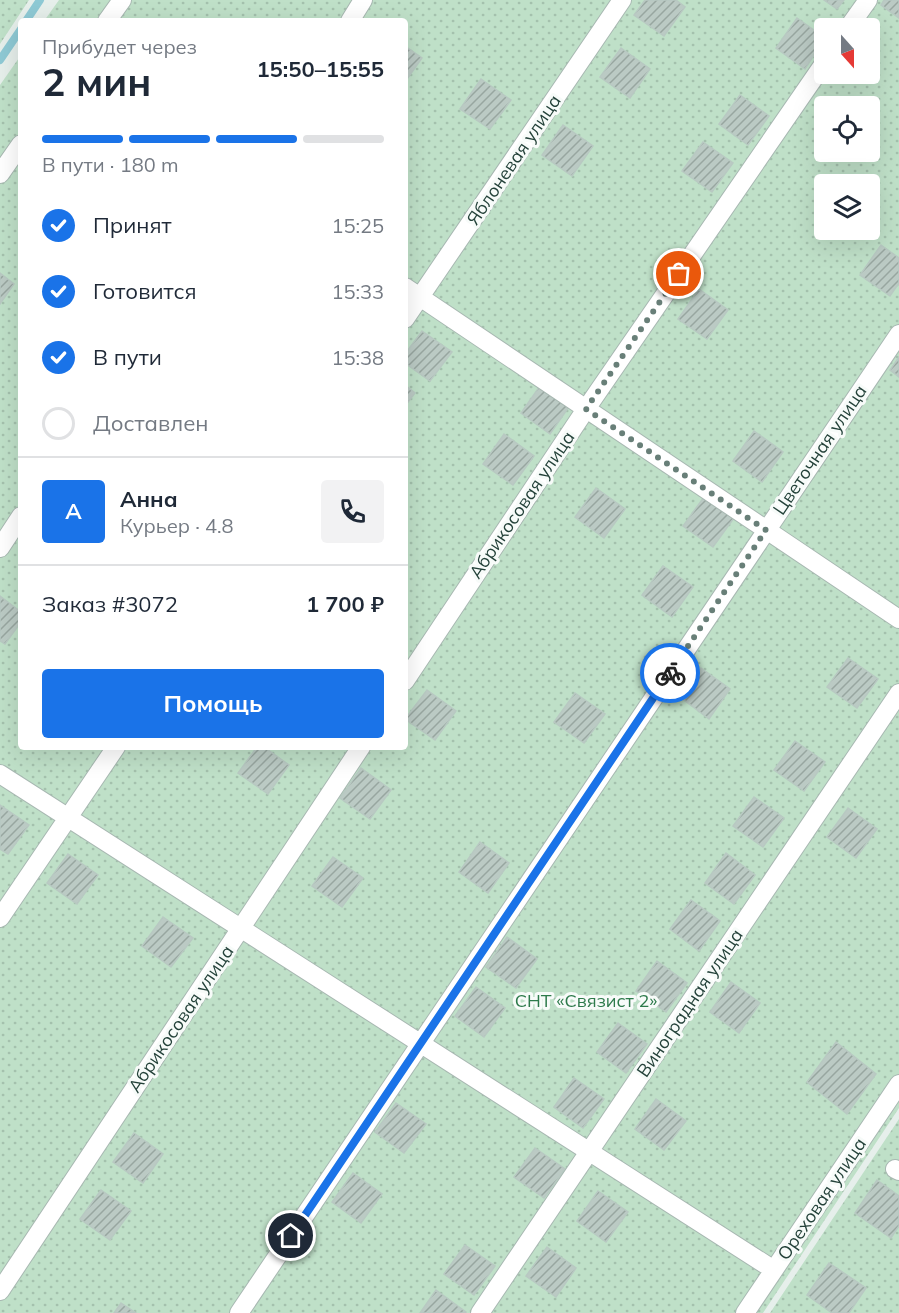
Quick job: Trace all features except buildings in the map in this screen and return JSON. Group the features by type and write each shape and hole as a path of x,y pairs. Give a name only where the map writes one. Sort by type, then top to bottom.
{"street":[{"path":"109,18 122,0"},
{"path":"352,18 363,0"},
{"name":"Яблоневая улица","path":"408,309 413,292 622,0"},
{"path":"855,18 868,0"},
{"name":"Абрикосовая улица","path":"408,676 586,409 814,78"},
{"path":"0,174 18,148"},
{"path":"413,292 899,619"},
{"name":"Цветочная улица","path":"239,1313 899,334"},
{"path":"0,548 18,521"},
{"name":"Виноградная улица","path":"480,1313 899,693"},
{"path":"0,918 114,750"},
{"name":"Абрикосовая улица","path":"0,1291 359,750"},
{"path":"0,774 774,1270"},
{"name":"Ореховая улица","path":"745,1313 899,1084"}],"green space":[{"path":"0,0 29,0 0,44"},
{"name":"СНТ «Связист 2»","path":"59,0 899,0 899,1108 763,1313 0,1313 0,85 18,59 18,750 408,750 408,18 46,18"},
{"path":"899,1119 899,1313 770,1313"}],"waterway":[{"path":"28,18 40,0"},
{"path":"0,60 18,33"}],"way so far":[{"path":"670,673 766,530 586,409 679,274"}],"route":[{"path":"291,1236 670,673"}]}
